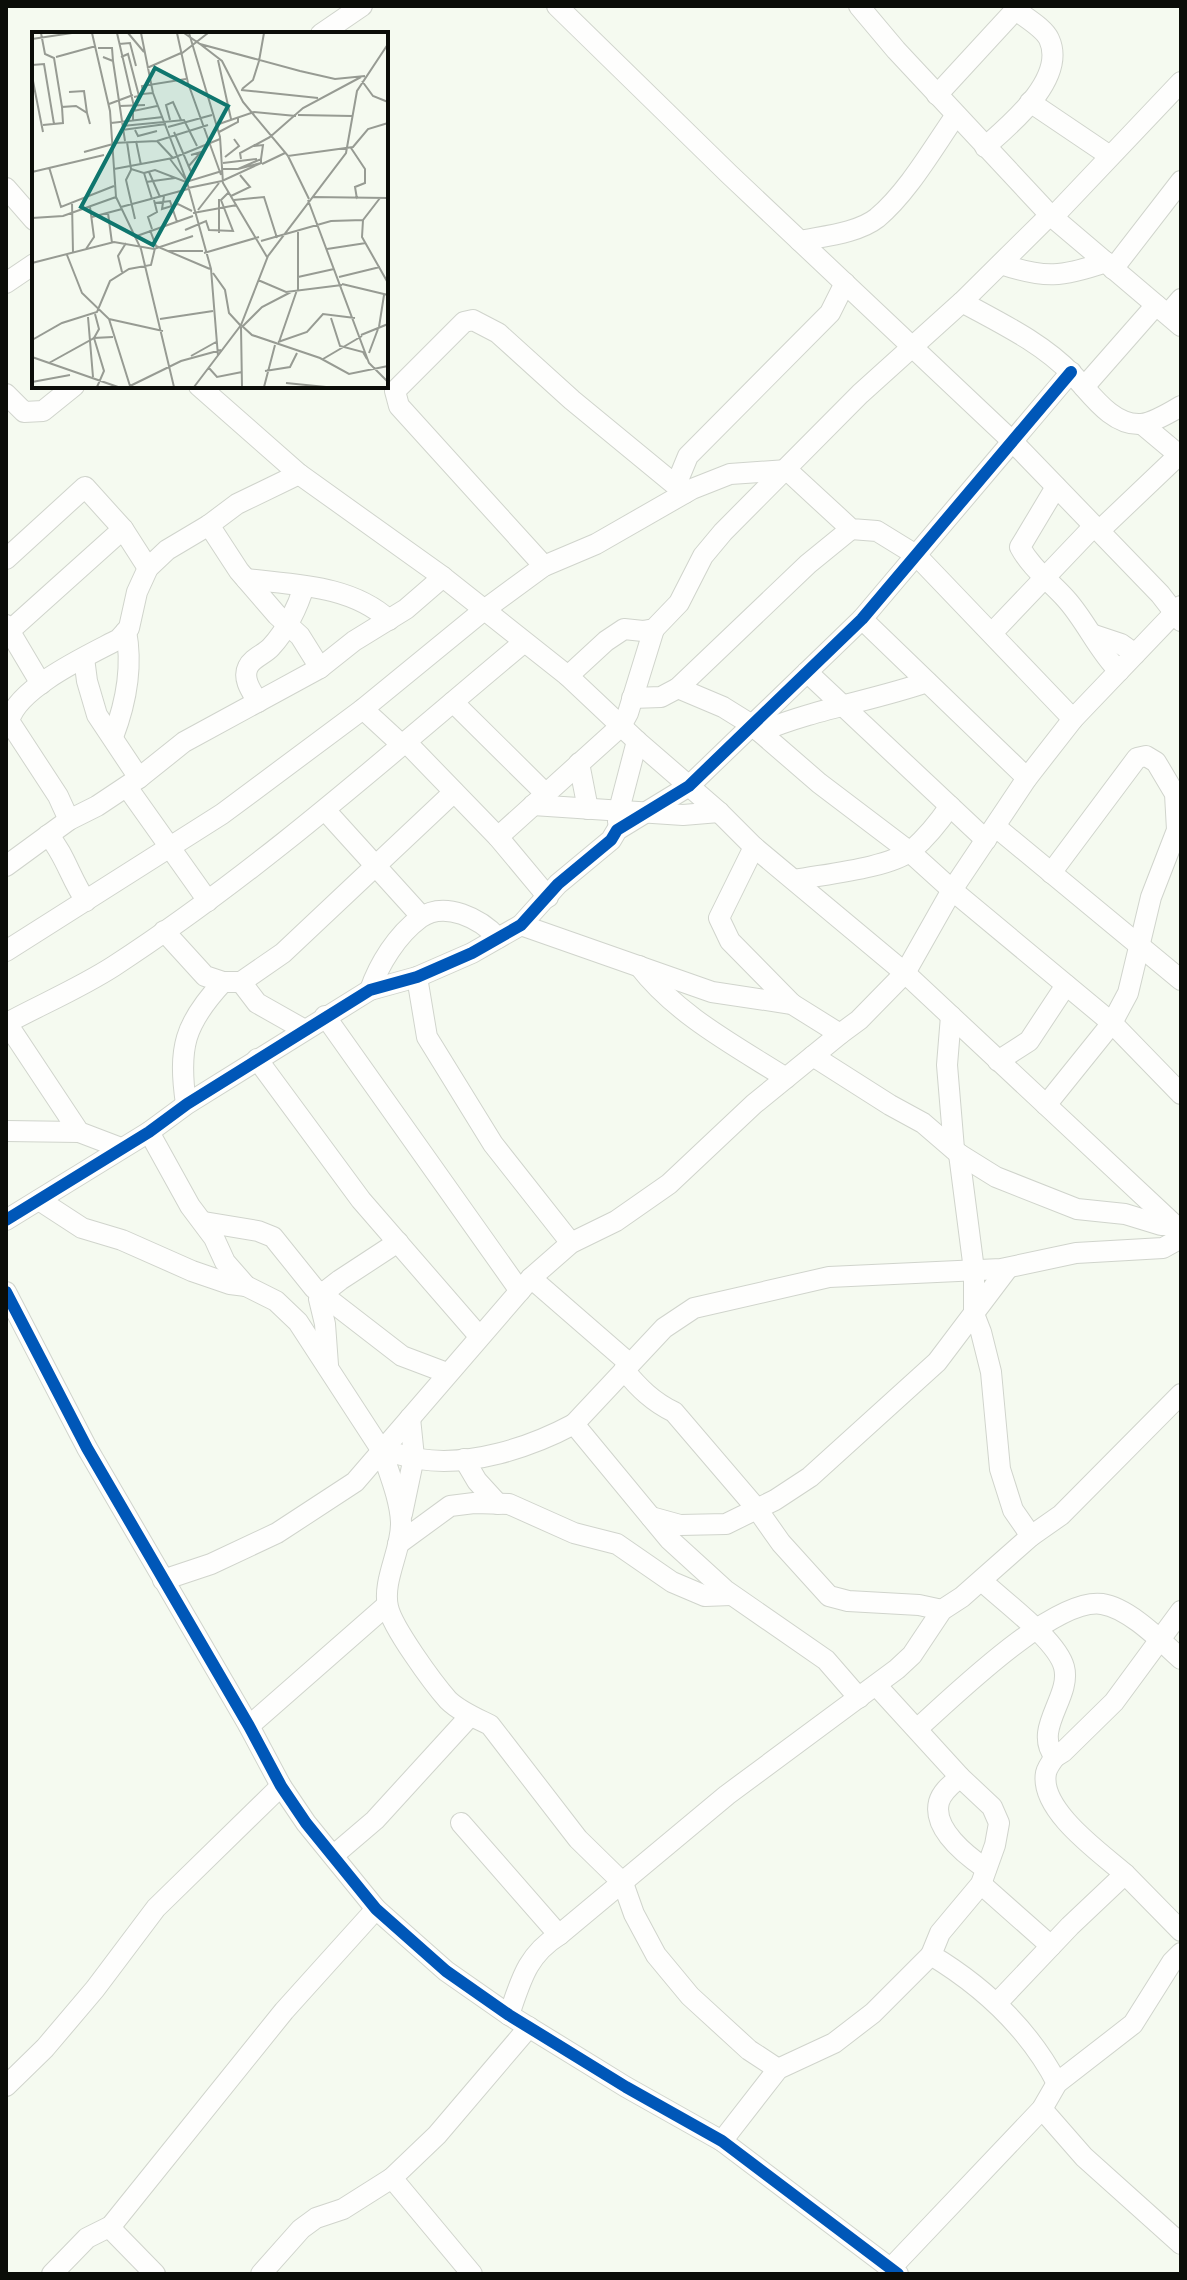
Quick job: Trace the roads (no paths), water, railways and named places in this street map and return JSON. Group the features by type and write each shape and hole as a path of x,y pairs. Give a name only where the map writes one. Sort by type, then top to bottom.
{"street":[{"path":"324,32 362,6"},
{"path":"163,1580 211,1564 277,1533 355,1482 526,1284 571,1243 616,1221 669,1184 754,1104 859,1020 905,973 952,890 1027,778 1073,719 1179,613 1012,441 557,6"},
{"path":"453,702 539,800 588,809 618,820 647,812 689,786 756,729 807,672 862,619 1012,441 1077,380 1171,311 1109,266 1051,216 937,95 859,6"},
{"path":"937,95 1018,8 1048,36 1054,56 1041,89 1017,118 985,147"},
{"path":"498,837 621,726 654,629 679,603 703,556 723,532 849,405 1051,216 1181,83"},
{"path":"1030,102 1110,156"},
{"path":"800,241 846,231 875,219 908,182 956,115"},
{"path":"1001,264 1027,273 1067,275 1109,266 1181,181"},
{"path":"6,188 32,218"},
{"path":"6,283 32,265"},
{"path":"681,489 688,456 830,313 845,283"},
{"path":"962,302 1028,339 1077,380 1100,405 1125,420 1142,424 1180,454 1044,578 992,633"},
{"path":"544,566 395,398 395,391 464,322 473,320 498,333 572,400 681,489"},
{"path":"6,394 24,412 43,411 72,388"},
{"path":"201,388 299,474 443,577 568,676 754,847 905,973 1179,1231"},
{"path":"1142,424 1181,406"},
{"path":"6,951 222,814 363,709 484,610 544,566 596,544 681,489 730,474 787,470 851,529 877,531 916,555 1073,719"},
{"path":"69,820 58,796 8,722 12,710 41,684 119,639 126,631 148,568 167,550 237,504 299,474"},
{"path":"6,559 85,487 123,529 148,568"},
{"path":"1056,487 1020,547 1044,578 1066,598 1119,671"},
{"path":"209,525 246,579 300,636 320,668"},
{"path":"41,684 7,630 123,529"},
{"path":"632,698 661,697 678,688 808,564 851,529"},
{"path":"6,866 69,820 133,783 184,742 320,668 354,641 406,609 443,577"},
{"path":"246,579 304,586 356,597 374,606 389,620"},
{"path":"258,702 246,677 248,667 271,647 300,601 304,586"},
{"path":"862,619 1027,778"},
{"path":"568,676 624,629 654,629"},
{"path":"113,737 122,714 128,678 130,651 126,631"},
{"path":"1094,635 1121,644 1135,654"},
{"path":"79,1132 6,1023 111,967 208,901 325,810 523,643"},
{"path":"84,658 97,715 113,737 133,783 170,847 208,901"},
{"path":"807,672 950,806 1051,873 1181,980"},
{"path":"756,729 893,694 927,682"},
{"path":"678,688 723,707 756,729 819,783 910,852 1112,1023 1181,1094"},
{"path":"363,709 454,792 498,837 548,897"},
{"path":"6,1220 149,1132 186,1104 303,1029 370,990 417,977 472,953 521,925 558,884 611,840 637,741"},
{"path":"1046,1105 1112,1023 1128,993 1151,897 1177,830 1175,794 1156,762 1146,756 1137,758 1051,873"},
{"path":"579,763 588,809"},
{"path":"186,1104 184,1046 199,1008 232,982 283,953 454,792"},
{"path":"795,880 888,862 910,852 935,828 950,806"},
{"path":"325,810 421,916"},
{"path":"647,812 683,815 719,812"},
{"path":"48,835 57,845 72,881 86,901"},
{"path":"754,847 719,918 730,941 792,1004 840,1034"},
{"path":"370,990 378,967 421,916 441,911 470,915 489,927 498,938"},
{"path":"521,925 712,992 792,1004"},
{"path":"164,931 205,976 232,982 257,1003 303,1029"},
{"path":"751,963 753,998"},
{"path":"639,966 655,986 708,1029 786,1078"},
{"path":"417,977 427,1037 433,1048 493,1144 571,1243"},
{"path":"998,1061 1029,1041 1066,985"},
{"path":"325,1016 526,1284 627,1367 639,1389 658,1405 674,1412 757,1509 781,1543 829,1596 848,1601 919,1605 942,1610"},
{"path":"951,1016 947,1065 956,1152 974,1270 974,1314 991,1372 1000,1469 1013,1510 1031,1536"},
{"path":"813,1056 923,1123 956,1152 996,1177 1077,1209 1125,1214 1179,1231"},
{"path":"257,1059 361,1200 479,1336"},
{"path":"6,1131 79,1132 121,1148"},
{"path":"149,1132 225,1262 246,1286"},
{"path":"39,1200 82,1228 122,1240 192,1271 246,1286 276,1301 298,1322 382,1451 401,1522"},
{"path":"204,1222 258,1231 273,1237 314,1288 402,1356 447,1373"},
{"path":"382,1451 414,1457 464,1459 545,1439 574,1424 664,1328 683,1312 694,1308 829,1277 1008,1268 1076,1253 1163,1248 1179,1231"},
{"path":"328,1369 325,1324 319,1299 340,1280 398,1242"},
{"path":"651,1517 680,1525 726,1524 810,1477 937,1362 1008,1268"},
{"path":"6,1292 87,1448 281,1786 306,1823 376,1909 446,1971 509,2015 626,2087 722,2141 893,2272 1042,2109 1057,2083 1133,2024 1181,1953"},
{"path":"509,2015 531,1959 542,1945 559,1935 727,1795 912,1655 942,1610 1061,1515 1181,1394"},
{"path":"410,1418 414,1457 387,1588 387,1605 393,1622 449,1701 490,1725 578,1839 623,1883 634,1914 656,1955 690,1996 749,2050 778,2069"},
{"path":"574,1424 669,1539 731,1595 826,1660 859,1698"},
{"path":"464,1459 477,1481 498,1504"},
{"path":"398,1544 450,1506 509,1504 574,1533 617,1544 672,1582 705,1596 731,1595"},
{"path":"982,1581 1036,1629 1061,1659 1065,1671 1047,1741 1055,1757"},
{"path":"917,1729 1002,1654 1065,1612 1099,1603 1120,1609 1181,1659"},
{"path":"249,1726 387,1605"},
{"path":"1181,1611 1114,1702 1055,1757 1046,1773 1049,1796 1062,1818 1125,1874 1181,1931"},
{"path":"722,2141 778,2069 834,2043 873,2013 931,1955 940,1933 983,1877 995,1845 999,1823 992,1807 960,1777 876,1685"},
{"path":"334,1855 375,1820 470,1716"},
{"path":"960,1777 946,1789 939,1802 939,1811 953,1842 1051,1946"},
{"path":"6,2086 45,2048 85,2001 156,1908 281,1786"},
{"path":"461,1823 559,1935"},
{"path":"998,2002 1125,1874"},
{"path":"52,2274 87,2238 111,2226 284,2011 376,1909"},
{"path":"931,1955 998,2002 1046,2062 1057,2083"},
{"path":"261,2274 301,2229 316,2218 343,2209 392,2178 437,2135 529,2027"},
{"path":"1042,2109 1084,2157 1181,2244"},
{"path":"392,2178 472,2274"},
{"path":"111,2226 155,2274"}]}
